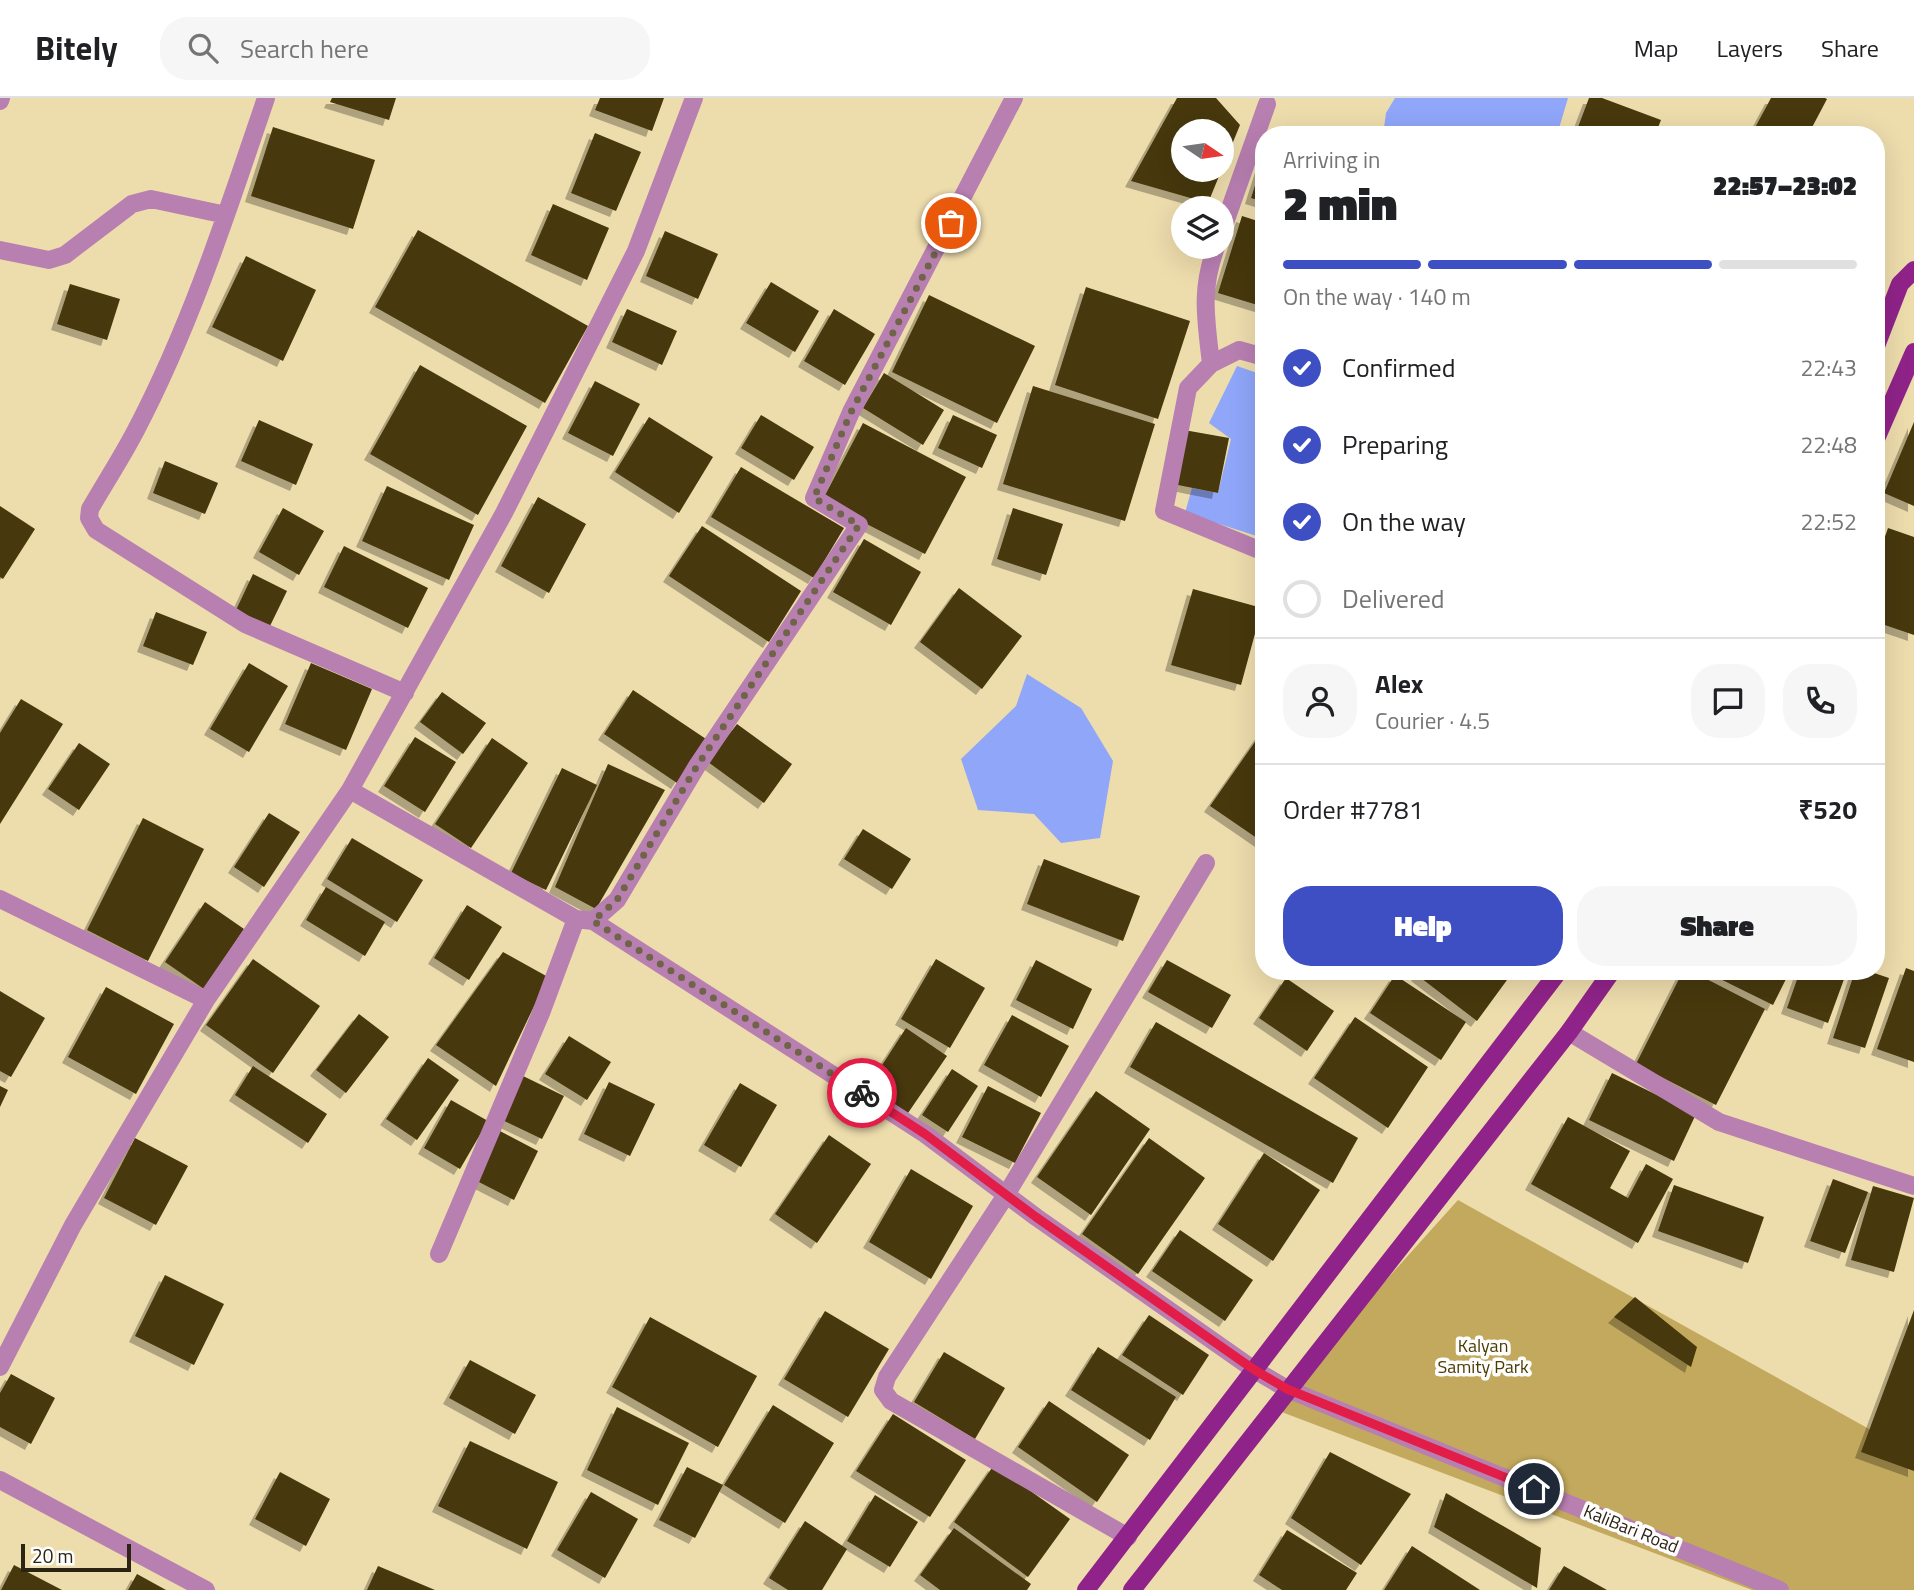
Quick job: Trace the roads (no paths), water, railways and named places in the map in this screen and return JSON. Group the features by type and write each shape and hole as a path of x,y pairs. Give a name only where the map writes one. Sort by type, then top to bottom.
{"main road":[{"path":"1885,323 1900,284 1914,270"},
{"path":"1885,422 1910,373 1914,352"},
{"path":"1086,1590 1552,980"},
{"path":"1132,1590 1569,1032 1606,980"}],"street":[{"path":"266,98 226,215 175,346 136,430 90,509 89,518 96,530 245,624 405,693"},
{"path":"0,1367 72,1225 206,1000 350,790 504,513 636,251 694,98"},
{"path":"439,1254 541,1013 585,920 617,900 697,766 859,525 814,498 851,412 1014,98"},
{"path":"1259,126 1267,104"},
{"path":"1234,197 1255,138"},
{"path":"0,250 49,260 65,255 132,204 152,200 226,215"},
{"path":"1211,259 1205,276 1211,364"},
{"path":"1255,354 1239,350 1211,364 1188,388 1164,511 1255,548"},
{"name":"KaliBari Road","path":"350,790 585,920 925,1134 1006,1195 1253,1369 1287,1389 1780,1590"},
{"path":"1128,1537 891,1401 883,1390 887,1377 1006,1195 1206,863"},
{"path":"0,899 206,1000"},
{"path":"1569,1032 1719,1122 1914,1186"},
{"path":"0,1480 206,1590"}],"water":[{"path":"1395,98 1568,98 1560,126 1384,126 1386,113"},
{"path":"1237,366 1255,372 1255,535 1185,513 1192,488 1218,493 1231,439 1209,423"},
{"path":"1027,674 1081,708 1113,761 1100,838 1061,843 1034,814 978,810 961,759 1016,706"}],"park label":[{"name":"Kalyan Samity Park","path":"1483,1356"}]}
